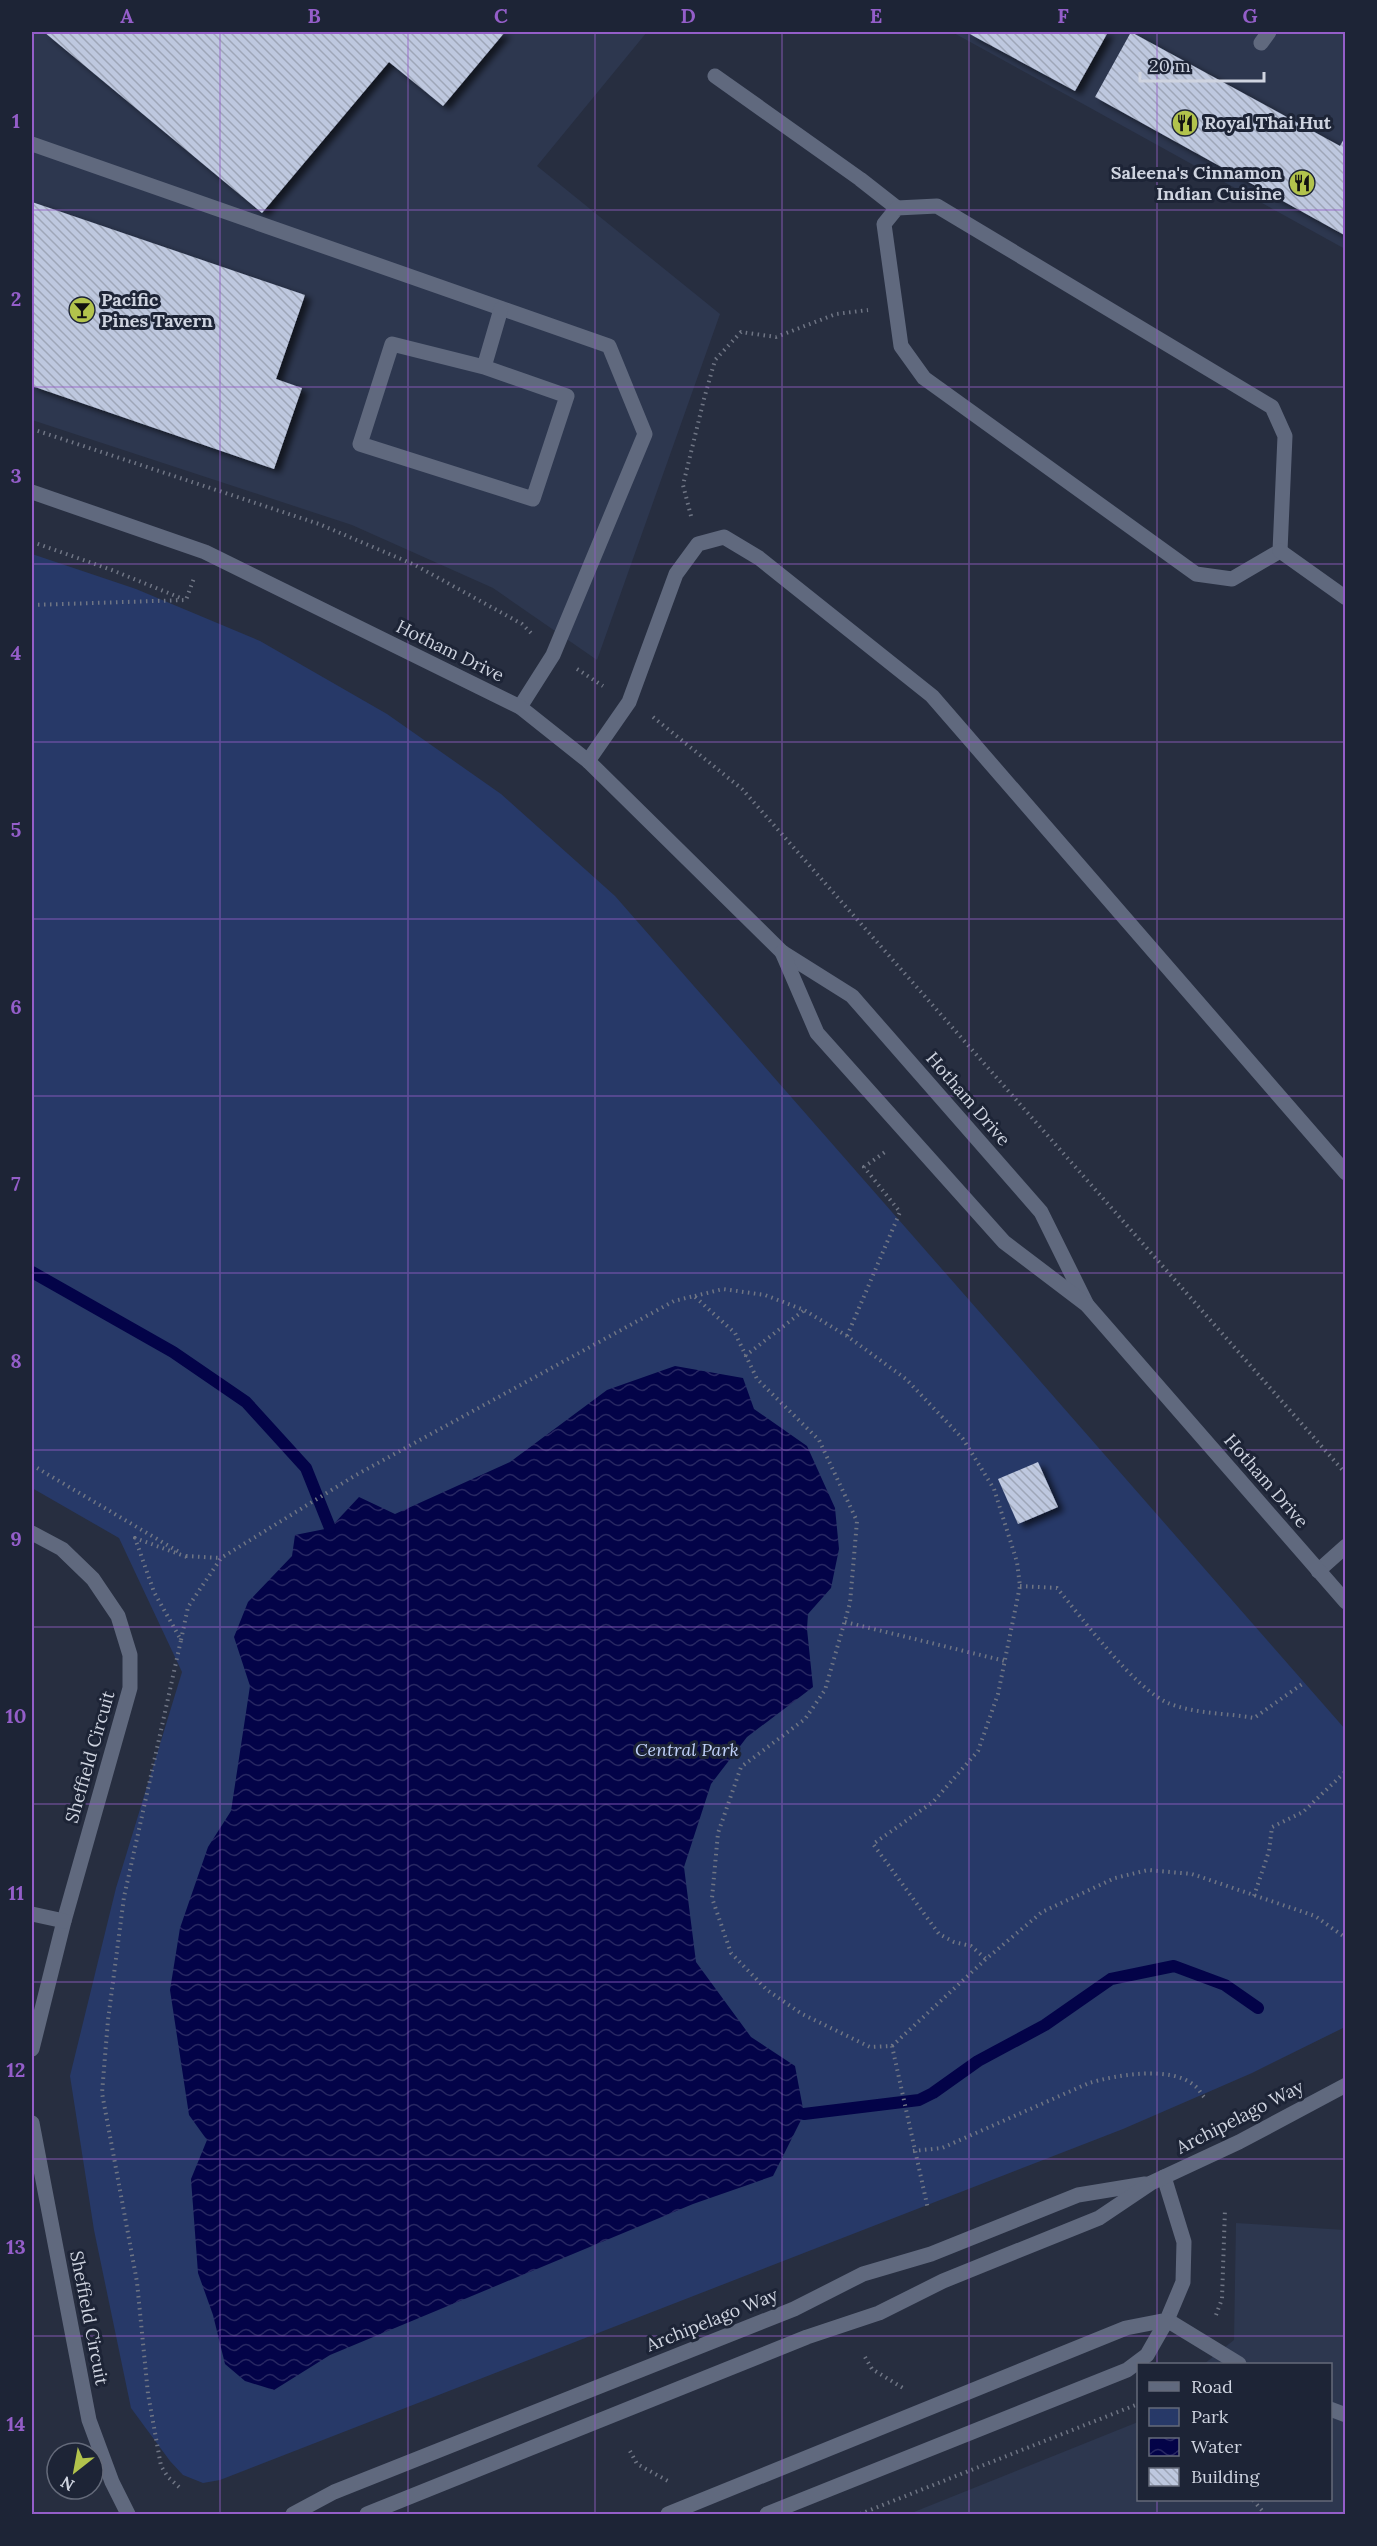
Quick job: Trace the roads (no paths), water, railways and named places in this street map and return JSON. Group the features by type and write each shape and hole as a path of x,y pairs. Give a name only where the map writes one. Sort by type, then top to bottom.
{"street":[{"path":"715,76 897,208 937,206 1272,407 1285,436 1280,551"},
{"path":"32,144 609,346 645,434 553,655 520,707"},
{"path":"897,208 884,224 901,346 924,378 1196,574 1232,579 1280,551"},
{"path":"484,367 501,309"},
{"path":"392,344 484,367 567,396 533,499 360,444 392,344"},
{"name":"Hotham Drive","path":"32,492 205,552 520,707 588,761 782,952 852,996 1041,1212 1087,1305"},
{"path":"588,761 629,702 676,574 698,544 724,537 759,558 932,696 1346,1173"},
{"path":"1280,551 1346,598"},
{"name":"Hotham Drive","path":"782,952 817,1033 1004,1242 1087,1305 1346,1602"},
{"name":"Sheffield Circuit","path":"32,1533 62,1550 93,1580 118,1616 130,1655 130,1688 64,1921 32,2049"},
{"path":"1318,1571 1346,1546"},
{"path":"32,1914 64,1921"},
{"name":"Archipelago Way","path":"367,2514 807,2337 879,2313 943,2281 1099,2218 1157,2180 1239,2142 1346,2085"},
{"name":"Sheffield Circuit","path":"32,2123 35,2162 89,2420 112,2482 128,2514"},
{"path":"766,2514 1127,2370 1147,2355 1167,2320 1183,2282 1184,2242 1157,2180"},
{"name":"Archipelago Way","path":"294,2514 334,2492 794,2309 863,2274 931,2254 1078,2195 1157,2180"},
{"path":"668,2514 1126,2328 1167,2320 1237,2363"}],"water":[{"path":"675,1366 743,1378 754,1409 807,1446 835,1508 839,1549 831,1588 808,1614 807,1629 813,1687 747,1737 711,1784 684,1867 696,1962 751,2037 795,2066 804,2114 773,2176 693,2204 330,2355 274,2390 245,2381 225,2364 213,2315 198,2273 191,2179 207,2140 189,2115 170,1990 180,1928 208,1847 231,1811 250,1686 234,1637 248,1602 292,1556 295,1535 330,1528 359,1497 395,1514 510,1462 607,1390"}],"waterway":[{"path":"32,1272 173,1352 246,1402 306,1468 330,1528"},
{"path":"804,2114 919,2100 933,2093 978,2061 1045,2025 1111,1979 1174,1966 1225,1985 1258,2008"}],"place":[{"name":"Royal Thai Hut","path":"1185,123"},
{"name":"Saleena's Cinnamon Indian Cuisine","path":"1302,183"},
{"name":"Pacific Pines Tavern","path":"82,310"}],"park label":[{"name":"Central Park","path":"687,1750"}]}
